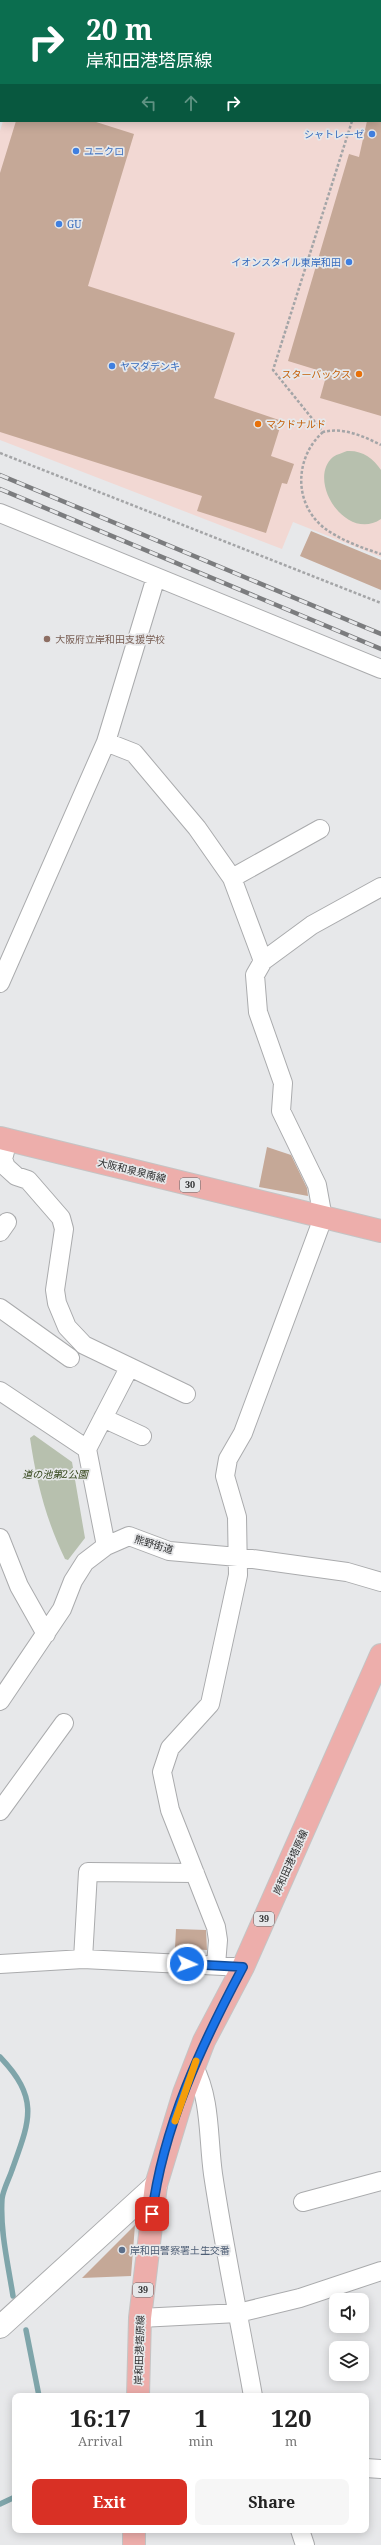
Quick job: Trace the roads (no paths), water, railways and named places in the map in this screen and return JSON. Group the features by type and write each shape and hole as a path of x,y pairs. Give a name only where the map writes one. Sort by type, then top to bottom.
{"main road":[{"name":"大阪和泉泉南線","path":"4,1139 381,1231"},
{"name":"岸和田港塔原線","path":"138,2393 140,2318 156,2185 194,2067 204,2041 243,1967 381,1655"},
{"path":"134,2533 134,2545"}],"street":[{"path":"0,513 381,669"},
{"path":"0,983 106,742 156,578"},
{"path":"106,742 134,753 197,828 232,878 263,961"},
{"path":"232,878 320,829"},
{"path":"216,1965 216,1927 170,1810 162,1772 170,1748 210,1704 238,1575 237,1517 225,1476 228,1458 243,1432 323,1218 317,1185 281,1111 283,1083 258,1012 255,974 263,961 312,925 381,887"},
{"path":"4,1139 3,1159 6,1167 16,1176 28,1180 61,1218 64,1229 55,1290 57,1303 68,1327 84,1345 129,1368 186,1394"},
{"path":"0,1308 70,1358"},
{"path":"106,1546 87,1449 129,1368"},
{"path":"0,1391 87,1449"},
{"path":"103,1418 142,1436"},
{"name":"熊野街道","path":"0,1701 62,1609 73,1581 85,1562 106,1546 129,1536 169,1551 238,1557 347,1572 381,1582"},
{"path":"0,1538 19,1586 46,1634"},
{"path":"0,1811 64,1723"},
{"path":"83,1959 88,1872 195,1873"},
{"path":"0,1964 83,1959 243,1967"},
{"path":"194,2067 202,2082 213,2174 252,2393"},
{"path":"303,2202 381,2182"},
{"path":"0,2327 156,2185"},
{"path":"140,2318 238,2313 300,2298 381,2272"},
{"path":"369,2468 381,2469"},
{"path":"301,2533 305,2545"}],"waterway":[{"path":"0,2057 13,2072 21,2085 26,2098 28,2110 27,2123 23,2137 2,2199 3,2235 13,2296"},
{"path":"26,2330 38,2393"},
{"path":"0,2504 12,2498"}],"railway":[{"path":"0,475 381,634"},
{"path":"0,489 381,649"}],"place":[{"name":"シャトレーゼ","path":"372,134"},
{"name":"ユニクロ","path":"76,151"},
{"name":"GU","path":"59,224"},
{"name":"イオンスタイル東岸和田","path":"349,262"},
{"name":"ヤマダデンキ","path":"112,366"},
{"name":"スターバックス","path":"359,374"},
{"name":"マクドナルド","path":"258,424"},
{"name":"大阪府立岸和田支援学校","path":"47,639"},
{"name":"岸和田警察署土生交番","path":"122,2250"}],"park label":[{"name":"道の池第2公園","path":"55,1474"}]}
